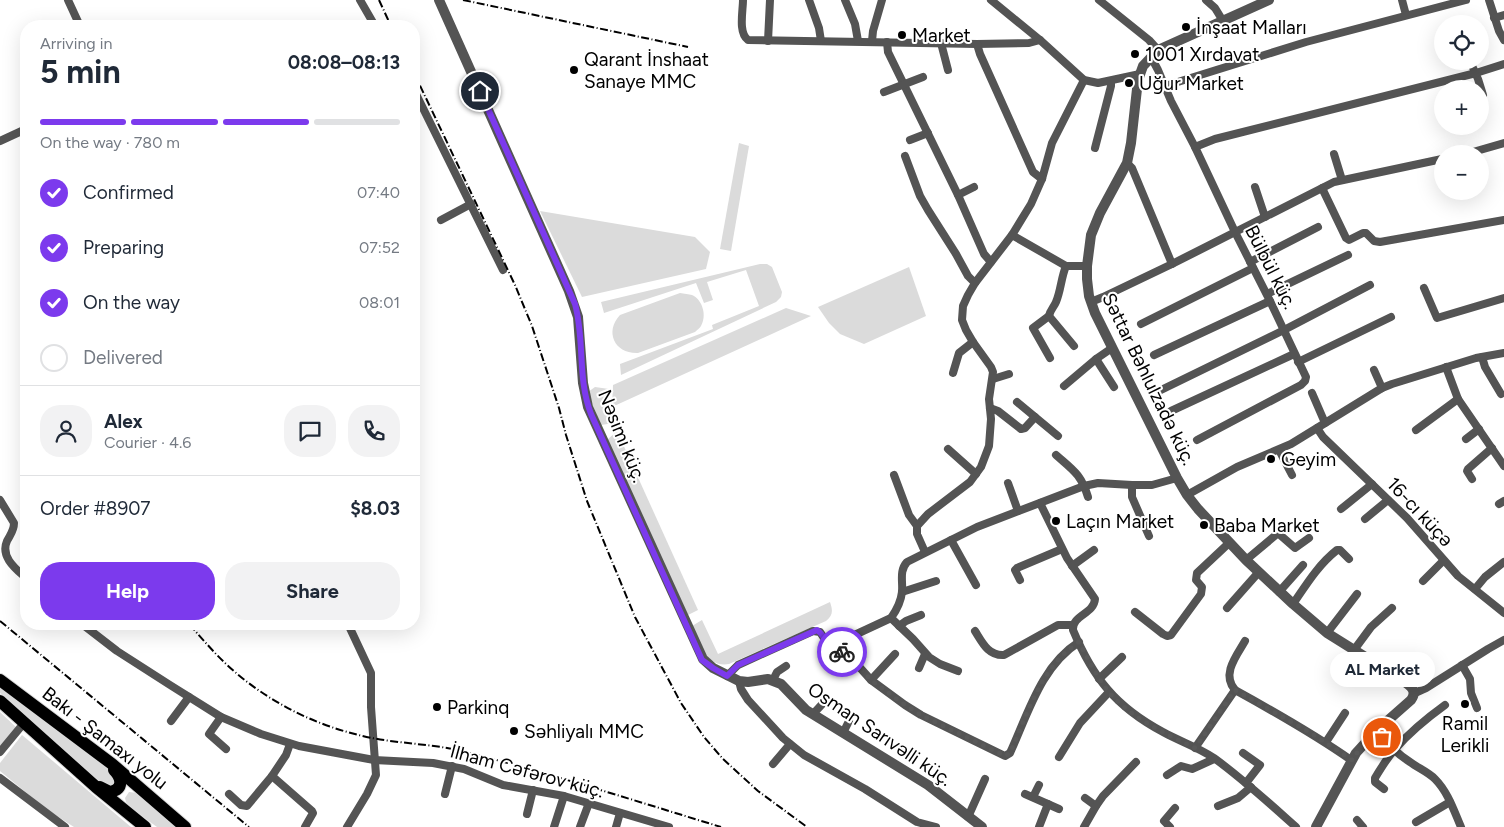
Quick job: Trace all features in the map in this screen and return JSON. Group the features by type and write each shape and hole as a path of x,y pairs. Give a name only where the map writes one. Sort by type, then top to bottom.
{"highway":[{"name":"Bakı - Şamaxı yolu","path":"0,680 112,764 185,827"},
{"name":"Bakı - Şamaxı yolu","path":"0,701 70,764 146,827"},
{"path":"70,764 106,791 110,792 118,789 121,782 119,776 88,746"},
{"path":"146,827 122,802 123,792 130,787 135,788 164,808"}],"street":[{"path":"68,0 77,20"},
{"path":"360,0 372,20"},
{"name":"Nəsimi küç.","path":"439,0 575,304 578,317 585,394 591,414 700,654 707,664 727,676"},
{"path":"743,0 743,32 744,37 748,40 977,44 1030,43 1040,40"},
{"path":"768,41 770,0"},
{"path":"809,0 820,28 821,41"},
{"path":"845,0 855,24 858,41"},
{"path":"872,41 882,0"},
{"path":"1099,0 1149,40 1155,54 1269,0"},
{"path":"1206,0 1215,8 1223,21"},
{"path":"1402,0 1406,16"},
{"path":"1165,86 1306,42 1466,0"},
{"path":"1489,0 1498,31 1504,40"},
{"path":"995,1 1084,80 1098,83 1140,74"},
{"path":"1494,18 1504,15"},
{"path":"887,42 888,52 958,194 984,254 991,262"},
{"path":"942,43 948,70"},
{"path":"977,44 1033,172 1042,180"},
{"name":"Səttar Bəhlulzadə küç.","path":"1155,54 1143,66 1140,74 1131,143 1126,162 1094,226 1088,248 1087,279 1091,302 1112,348 1177,478 1187,494 1230,543 1279,592 1327,633 1399,678 1410,686 1415,693"},
{"name":"Bülbül küç.","path":"1155,54 1165,86 1306,377 1301,385 1197,440"},
{"path":"1195,147 1223,137 1476,73 1504,64"},
{"path":"1474,70 1478,80"},
{"path":"884,92 923,77"},
{"path":"917,526 928,514 961,489 976,474 986,455 989,446 989,391 993,378 991,367 973,342 964,325 962,313 968,294 1012,235 1031,204 1042,180 1052,143 1084,80"},
{"path":"1095,148 1111,81"},
{"path":"420,102 503,270"},
{"path":"0,140 20,132"},
{"path":"910,140 928,133"},
{"path":"1489,147 1504,143"},
{"path":"1334,154 1342,180"},
{"path":"905,156 920,196 968,276 975,283"},
{"path":"1126,162 1132,168 1172,264"},
{"path":"1091,302 1172,264 1334,182 1434,162"},
{"path":"958,194 974,187"},
{"path":"1255,187 1266,217"},
{"path":"1322,188 1346,238 1349,240 1366,233 1374,241 1380,242 1504,220"},
{"path":"441,220 471,204"},
{"path":"1141,324 1318,228"},
{"path":"1012,235 1066,266 1087,266"},
{"path":"1154,355 1268,298 1348,255"},
{"path":"1050,358 1033,328 1034,325 1049,316 1057,300 1062,275 1066,266"},
{"path":"1161,390 1284,330 1370,285"},
{"path":"1424,288 1437,318 1504,298"},
{"path":"1049,316 1074,346"},
{"path":"1298,362 1391,317"},
{"path":"953,374 959,354 973,342"},
{"path":"1064,386 1112,348"},
{"path":"1187,494 1237,467 1279,450 1382,388 1398,381 1446,367 1504,353"},
{"path":"1171,411 1294,354"},
{"path":"1482,357 1485,367 1501,394"},
{"path":"1096,359 1114,387"},
{"path":"1446,367 1458,399 1504,465"},
{"path":"1374,370 1382,388"},
{"path":"993,378 1009,374"},
{"path":"1312,393 1325,423"},
{"path":"1416,430 1458,399"},
{"path":"1016,402 1058,436"},
{"path":"990,408 998,411 1021,429 1025,428 1035,417"},
{"name":"16-cı küçə","path":"1317,428 1323,437 1416,529 1458,576 1504,613"},
{"path":"1466,439 1479,429"},
{"path":"1472,479 1467,471 1468,469 1492,448"},
{"path":"948,449 976,474"},
{"path":"1279,450 1292,475"},
{"path":"1056,455 1077,473 1088,497"},
{"path":"894,475 909,515 917,526 917,534 925,552"},
{"path":"834,645 891,618 902,592 902,570 904,564 910,559 977,527 1084,486 1098,483 1152,485 1177,478"},
{"path":"1008,483 1018,510"},
{"path":"1341,509 1372,484"},
{"path":"1132,485 1132,497 1149,536"},
{"path":"0,500 14,523 12,534 4,549 6,556 20,572"},
{"path":"1365,518 1388,500"},
{"path":"1040,502 1062,549 1095,599 1092,608 1075,622 1073,630 1099,679 1109,692 1148,724 1214,759 1248,785 1296,827"},
{"path":"1246,560 1277,534 1283,536 1295,548 1309,538"},
{"path":"951,540 976,585"},
{"path":"1135,612 1163,634 1171,635 1201,594 1202,587 1196,580 1197,573 1230,543"},
{"path":"1020,580 1015,570 1017,568 1062,549"},
{"path":"1072,566 1094,550"},
{"path":"1293,604 1321,565 1337,550 1340,550 1349,559"},
{"path":"1423,581 1443,561"},
{"path":"1475,589 1485,577 1504,562"},
{"path":"1279,592 1303,565"},
{"path":"1227,608 1258,572"},
{"path":"902,592 936,581"},
{"path":"1327,633 1357,594"},
{"path":"1354,650 1371,627 1392,608"},
{"path":"899,626 921,615"},
{"path":"891,618 913,639 925,654 940,664 958,671"},
{"path":"974,630 988,650 998,655 1004,655 1058,625 1073,625"},
{"name":"İlham Cəfərov küç.","path":"90,630 117,651 221,716 261,734 290,744 374,760 433,763 452,766 470,771 503,785 564,796 653,825 669,827"},
{"path":"347,827 376,776 371,707 371,673 351,630"},
{"path":"786,666 777,672 773,680 739,681 727,676 738,665 813,631 820,632 826,641 854,661 871,680 921,715 1005,756 1010,753 1044,680 1065,653 1079,642"},
{"path":"1245,640 1229,672 1230,682 1235,690 1326,742 1352,760"},
{"path":"1316,827 1352,760 1377,730 1411,700 1415,693 1504,640"},
{"path":"871,680 895,654"},
{"path":"919,668 925,654"},
{"path":"1099,679 1122,657"},
{"path":"1399,678 1417,658"},
{"path":"1462,665 1470,679 1471,693 1477,708"},
{"name":"Osman Sarıvəlli küç.","path":"773,680 784,687 801,706 928,785 982,827"},
{"path":"739,681 741,689 748,700 790,744 804,755 865,789 917,822 936,827"},
{"path":"1195,748 1235,690"},
{"path":"1058,757 1080,723 1109,692"},
{"path":"171,721 189,697"},
{"path":"813,714 826,698"},
{"path":"1384,789 1375,782 1375,778 1394,750 1423,722 1446,705"},
{"path":"1326,742 1345,712"},
{"path":"221,716 209,734 226,749"},
{"path":"843,732 849,721"},
{"path":"0,752 24,723"},
{"path":"1377,730 1394,750 1433,777 1450,802 1461,827"},
{"path":"229,794 241,805 247,806 272,776 286,755 290,744"},
{"path":"774,764 790,744"},
{"path":"1218,806 1242,795 1260,765 1243,753"},
{"path":"1167,774 1180,766 1192,769 1214,759"},
{"path":"1084,827 1096,806 1136,762"},
{"path":"445,794 452,766"},
{"path":"272,776 312,811 312,817 305,827"},
{"path":"0,778 65,827"},
{"path":"968,817 986,779"},
{"path":"1033,798 1039,785"},
{"path":"527,814 533,790"},
{"path":"1025,794 1059,809"},
{"path":"554,827 564,796"},
{"path":"1084,798 1096,806"},
{"path":"1416,822 1450,802"},
{"path":"580,827 589,803"},
{"path":"1039,827 1048,804"},
{"path":"1170,827 1164,821 1175,808"},
{"path":"616,827 620,813"},
{"path":"1357,820 1363,827"}],"shaded area":[{"path":"739,143 749,146 731,251 720,249"},
{"path":"540,211 695,237 710,252 706,269 582,297"},
{"path":"760,264 767,264 772,267 782,292 781,297 776,302 621,375 620,364 713,329 712,325 759,306 746,270 707,282 713,300 704,303 696,283 604,313 601,302"},
{"path":"909,267 926,316 864,344 840,334 829,323 818,307"},
{"path":"680,293 696,297 703,309 703,322 701,327 695,332 638,353 623,350 614,341 613,328 620,315"},
{"path":"786,308 811,316 612,407 613,385"},
{"path":"595,387 609,389 608,410 614,423 601,425 588,392"},
{"path":"617,431 698,610 688,615 607,440"},
{"path":"830,602 832,613 826,621 729,664 721,664 709,658 701,647 692,626 702,620 718,654"},
{"path":"0,688 113,773 116,778 113,787 101,784 0,693"},
{"path":"0,712 16,727 0,746"},
{"path":"22,735 131,827 74,827 46,809 0,771 0,763"},
{"path":"129,792 137,793 176,827 157,827 131,808 125,798"}],"railway":[{"path":"379,0 388,20"},
{"path":"463,0 688,47"},
{"path":"420,86 515,285 532,326 587,501 635,617 681,703 704,737 723,759 758,791 807,827"},
{"path":"0,621 249,827"},
{"path":"195,630 231,669 267,696 287,708 328,726 372,738 443,747 498,760 721,827"}],"way so far":[{"path":"842,652 854,661 871,680 905,705 921,715 1005,756 1008,756 1010,753 1044,680 1065,653 1079,642 1095,673 1109,692 1148,724 1195,748 1200,738 1235,690 1296,724 1352,760 1356,752 1377,730 1382,737"}],"place":[{"name":"İnşaat Malları","path":"1186,27"},
{"name":"Market","path":"902,35"},
{"name":"1001 Xırdavat","path":"1135,54"},
{"name":"Qarant İnshaat Sanaye MMC","path":"574,70"},
{"name":"Uğur Market","path":"1129,83"},
{"name":"Geyim","path":"1271,459"},
{"name":"Laçın Market","path":"1056,521"},
{"name":"Baba Market","path":"1204,525"},
{"name":"Ramil Lerikli","path":"1465,704"},
{"name":"Parkinq","path":"437,707"},
{"name":"Səhliyalı MMC","path":"514,731"},
{"name":"AL Market","path":"1382,737"}],"route":[{"path":"480,91 575,304 578,317 583,383 588,407 702,660 727,676 738,665 817,630 826,641 842,652"}]}
